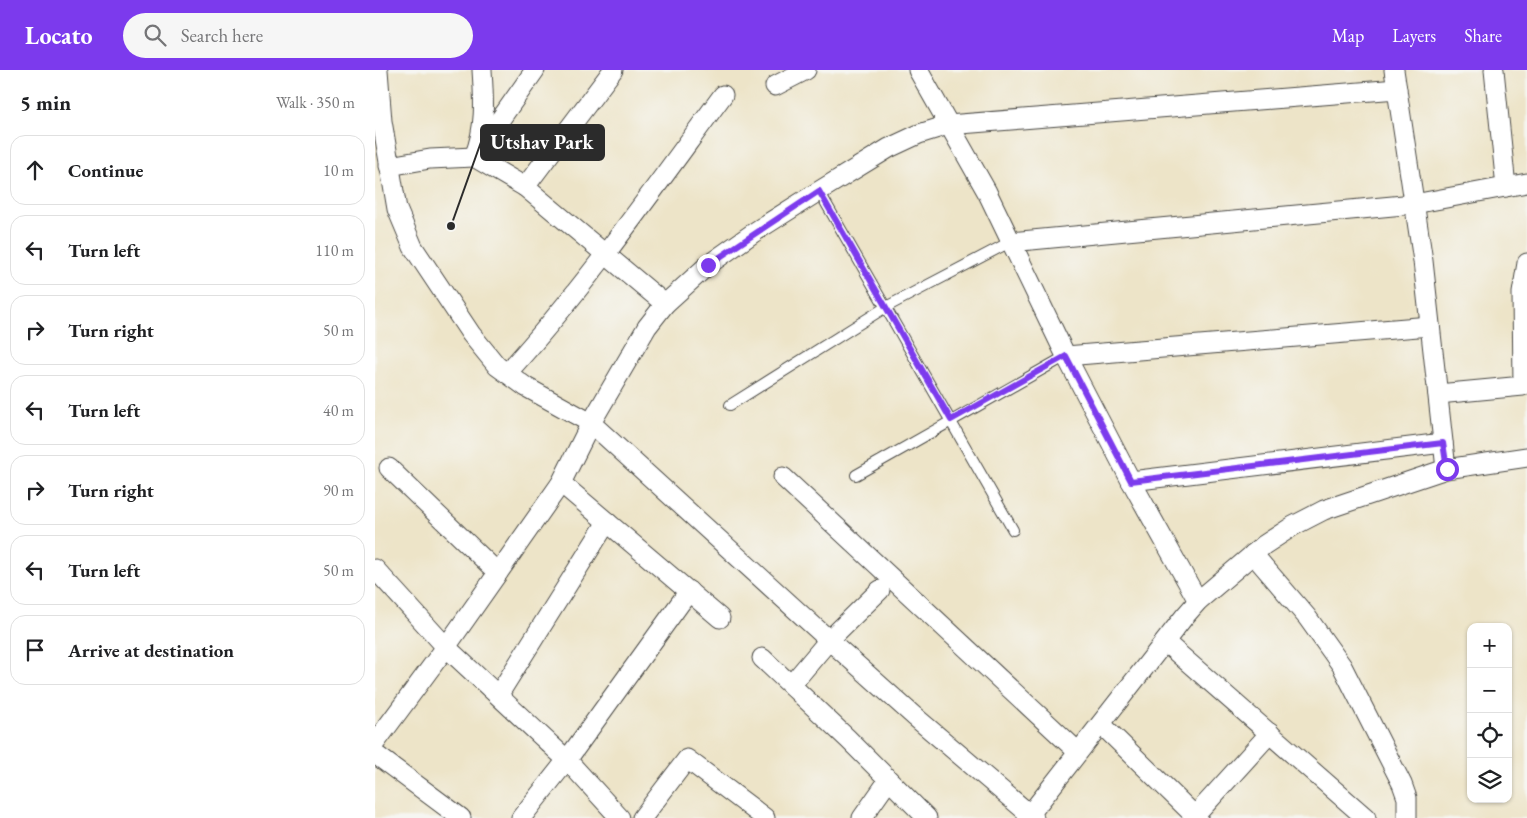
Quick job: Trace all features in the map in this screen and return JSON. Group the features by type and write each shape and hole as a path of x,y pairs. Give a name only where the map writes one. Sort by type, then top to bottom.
{"street":[{"path":"379,70 382,121 397,209 413,247 471,334 497,366 526,387 591,423 913,716 1030,817 1078,752 1198,602 1253,554 1293,526 1324,510 1447,469 1527,457"},
{"path":"475,157 481,142 485,108 482,70"},
{"path":"475,157 535,70"},
{"path":"525,188 613,70"},
{"path":"775,86 806,70"},
{"path":"918,70 987,192 1066,356 1131,481 1198,602"},
{"path":"1394,70 1414,204 1447,469"},
{"path":"1494,70 1506,186"},
{"path":"378,733 446,647 561,483 591,423 647,327 665,304 708,265 819,191 889,148 919,134 948,125 1397,89"},
{"path":"507,374 543,334 605,255 723,95"},
{"path":"389,166 430,160 475,157 525,188 665,304"},
{"path":"1011,242 1414,204 1527,183"},
{"path":"1438,394 1525,385 1522,293 1527,263"},
{"path":"1066,356 1430,326"},
{"path":"1131,481 1443,443"},
{"path":"389,468 498,573"},
{"path":"783,477 1078,752"},
{"path":"561,483 720,618"},
{"path":"499,694 607,522"},
{"path":"1253,554 1307,617 1342,666 1402,784 1407,798 1407,818"},
{"path":"375,570 446,647 499,694 567,760 619,818"},
{"path":"791,685 829,640 880,590"},
{"path":"521,818 567,760 689,591"},
{"path":"1165,642 1367,818"},
{"path":"762,658 848,739 927,818"},
{"path":"1101,724 1195,817 1269,733"},
{"path":"375,754 461,818"},
{"path":"642,818 687,759 765,818"},
{"path":"862,818 888,781"}],"lane":[{"path":"819,191 1013,530"},
{"path":"730,405 886,307 1011,242"},
{"path":"856,475 1066,356"}],"place":[{"name":"Utshav Park","path":"451,226"}],"route":[{"path":"708,265 819,191 951,420 1066,356 1131,481 1443,443 1447,469"}]}
